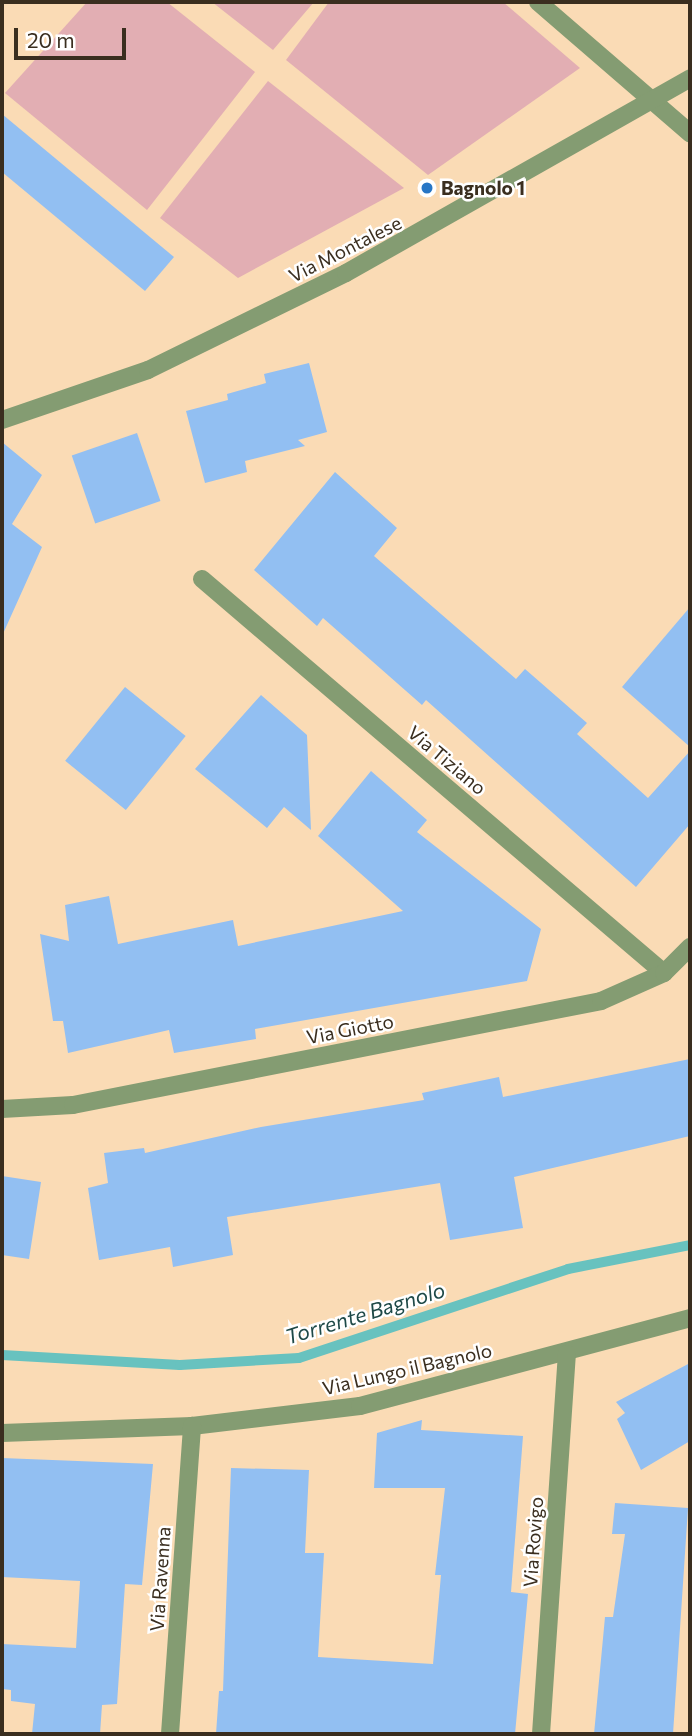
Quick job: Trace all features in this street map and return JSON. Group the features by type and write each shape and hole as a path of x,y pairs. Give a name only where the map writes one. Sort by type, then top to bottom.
{"street":[{"path":"538,2 690,133"},
{"name":"Via Montalese","path":"2,420 148,370 391,251 656,102 690,78"},
{"name":"Via Tiziano","path":"202,579 664,973"},
{"name":"Via Giotto","path":"2,1109 73,1105 601,1001 664,973 690,947"},
{"name":"Via Lungo il Bagnolo","path":"2,1433 192,1426 360,1406 568,1354 690,1318"},
{"name":"Via Rovigo","path":"541,1734 568,1354"},
{"name":"Via Ravenna","path":"170,1734 192,1426"}],"shaded area":[{"path":"87,2 167,2 255,72 147,210 5,93"},
{"path":"212,2 314,2 273,50"},
{"path":"329,2 503,2 580,68 428,175 286,60"},
{"path":"268,81 404,188 238,278 160,218"}],"building":[{"path":"2,114 174,257 145,291 2,172"},
{"path":"309,363 327,432 298,440 305,446 245,461 247,472 205,483 186,411 228,400 227,394 266,383 264,374"},
{"path":"137,433 160,501 95,524 72,455"},
{"path":"2,442 42,475 12,524 42,547 2,636"},
{"path":"335,472 397,528 374,556 516,679 525,669 587,723 577,734 648,798 690,751 690,824 636,887 426,700 422,705 323,618 317,626 254,570"},
{"path":"690,607 690,747 622,687"},
{"path":"125,687 186,736 126,810 65,761"},
{"path":"261,695 307,735 311,830 284,807 267,828 195,769"},
{"path":"371,771 427,820 417,832 541,929 527,981 255,1029 256,1039 174,1053 169,1030 68,1053 63,1021 53,1021 40,934 69,941 65,905 109,896 118,944 233,920 238,946 403,911 318,836"},
{"path":"690,1059 690,1136 514,1177 523,1228 450,1240 440,1183 227,1217 233,1255 173,1267 170,1247 99,1260 88,1188 108,1183 104,1153 144,1148 145,1153 261,1127 424,1100 422,1093 499,1077 503,1097"},
{"path":"2,1176 41,1182 29,1259 2,1255"},
{"path":"690,1363 690,1441 641,1470 617,1419 625,1413 616,1402"},
{"path":"422,1420 421,1430 523,1436 511,1592 528,1594 515,1734 216,1734 219,1691 223,1691 231,1468 309,1470 305,1553 324,1553 318,1657 433,1664 441,1575 435,1575 445,1488 374,1488 377,1433"},
{"path":"2,1458 153,1464 142,1585 125,1584 117,1704 102,1705 100,1734 32,1734 35,1704 11,1701 11,1690 2,1689 2,1644 76,1648 80,1581 2,1577"},
{"path":"615,1503 688,1508 673,1734 594,1734 605,1617 613,1617 625,1534 612,1534"}],"waterway":[{"name":"Torrente Bagnolo","path":"2,1355 180,1365 299,1358 568,1269 690,1245"}],"place":[{"name":"Bagnolo 1","path":"427,188"}]}
